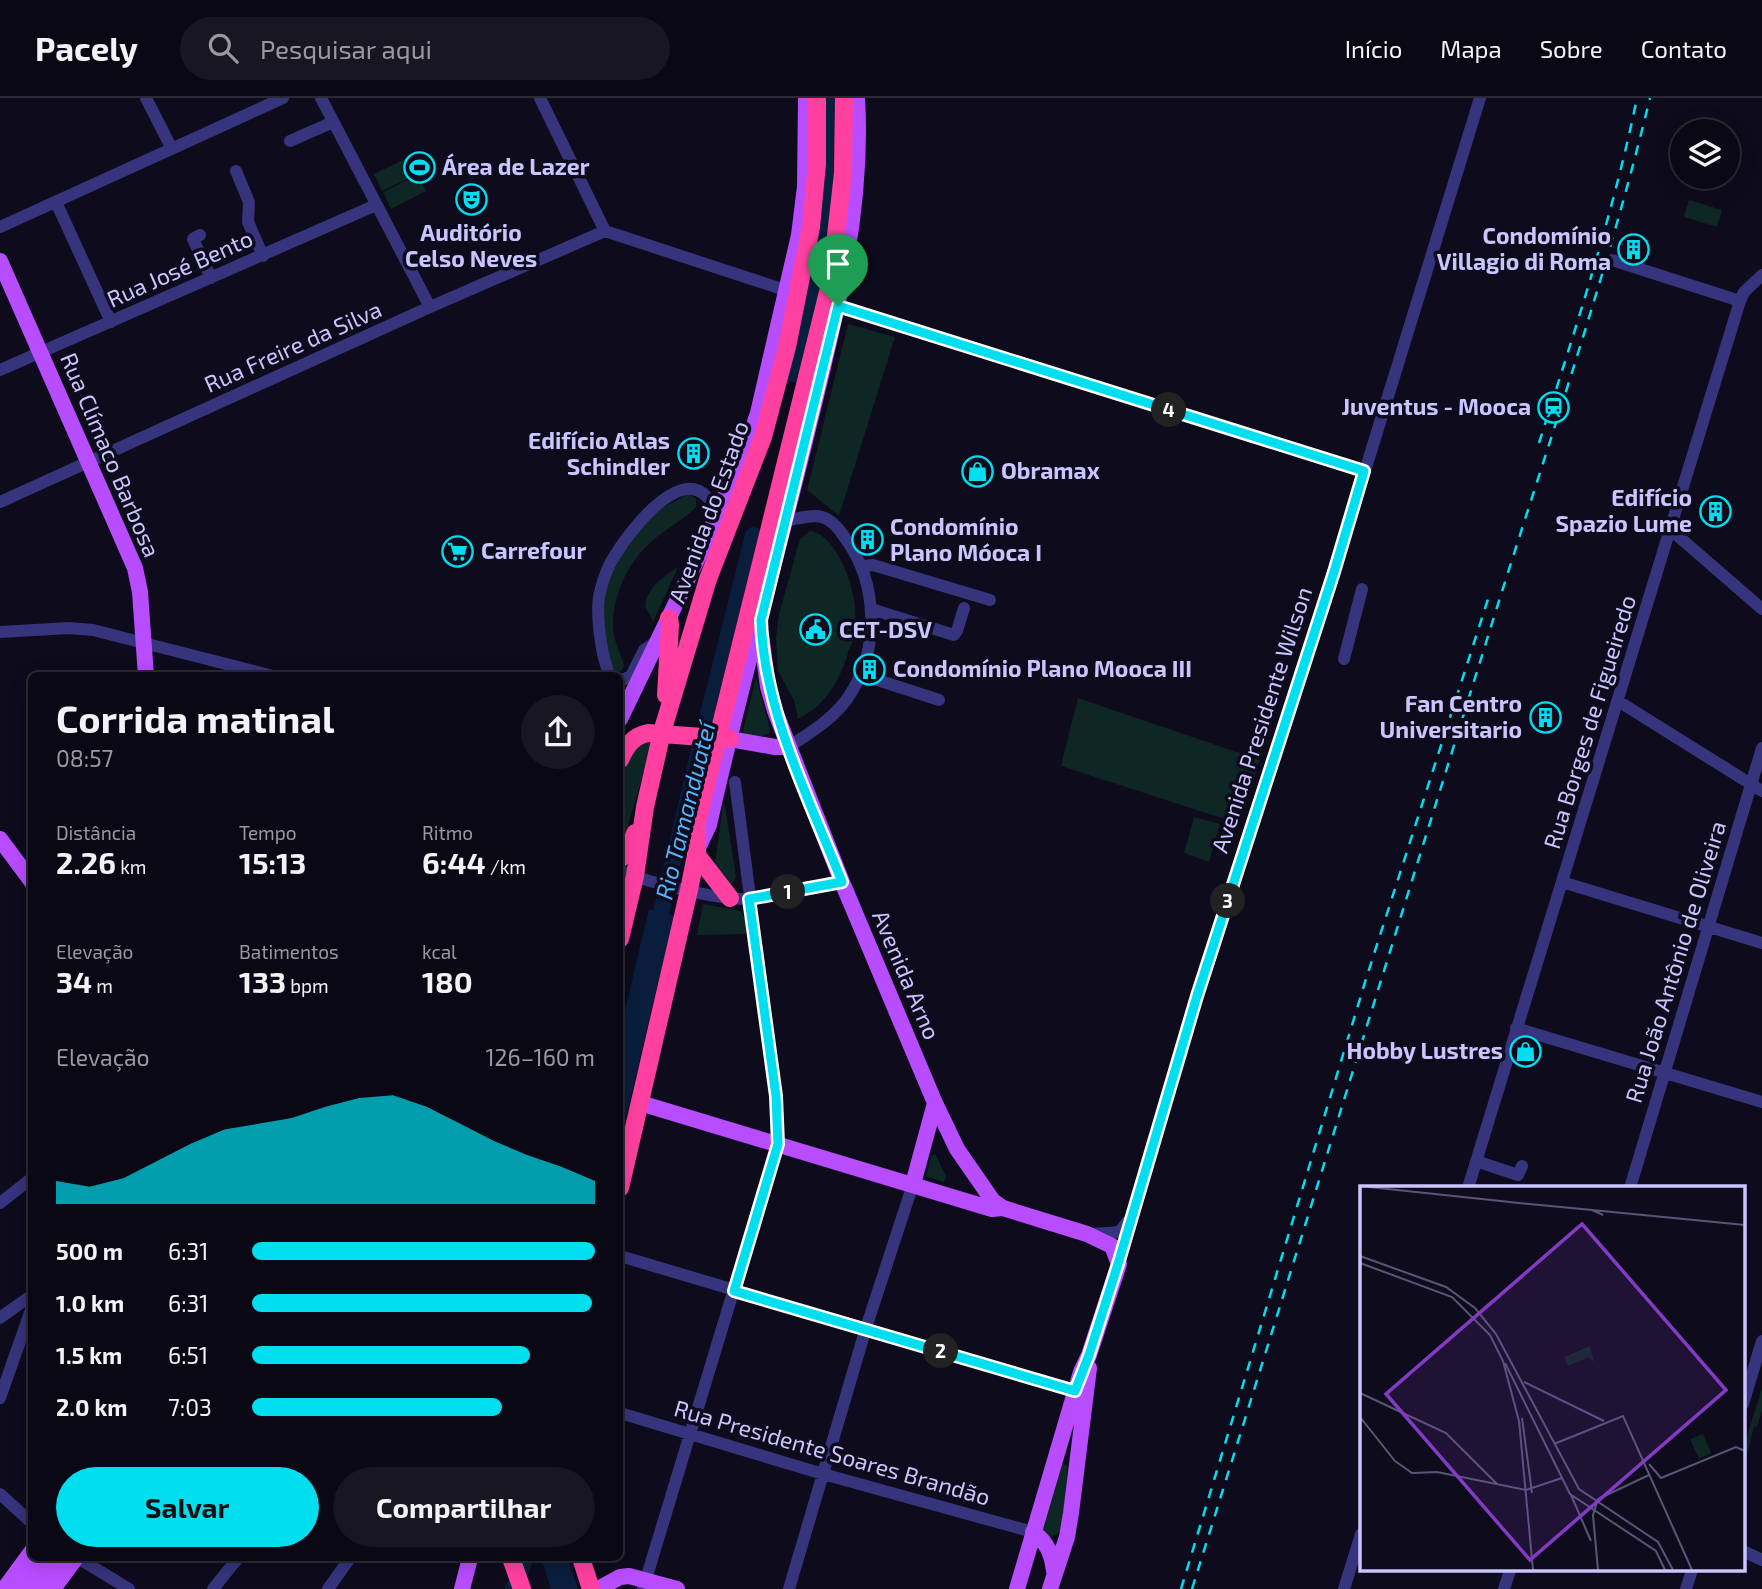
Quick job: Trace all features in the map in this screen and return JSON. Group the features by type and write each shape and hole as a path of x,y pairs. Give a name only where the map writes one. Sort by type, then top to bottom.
{"highway":[{"name":"Avenida do Estado","path":"623,923 645,807 669,710 708,579 763,437 787,347 811,227 817,164 817,98"},
{"path":"623,1175 696,852 696,822 724,738 831,281 843,173 844,98"},
{"path":"669,618 666,700 669,710"},
{"path":"623,755 631,740 639,735 663,732 724,738"},
{"path":"623,856 629,850 645,807"},
{"path":"696,852 730,898"},
{"path":"512,1561 522,1589"},
{"path":"582,1561 591,1589"}],"main road":[{"name":"Avenida do Estado","path":"623,710 715,520 758,413 799,235 805,187 806,98"},
{"path":"789,747 724,738 761,620 838,306 854,205 859,133 857,98"},
{"name":"Rua Clímaco Barbosa","path":"0,261 135,568 140,592 146,672"},
{"name":"Avenida Arno","path":"761,620 768,687 842,882 957,1149 993,1201 1003,1208"},
{"path":"0,839 28,877"},
{"path":"640,1103 992,1209 1003,1208 1087,1234 1112,1247 1118,1264"},
{"path":"913,1184 935,1103"},
{"path":"920,1154 927,1147 937,1144 957,1149"},
{"name":"Avenida Presidente Wilson","path":"1017,1589 1039,1538 1075,1391 1118,1264"},
{"name":"Avenida Presidente Wilson","path":"1052,1581 1066,1537 1087,1390 1089,1355"},
{"path":"1039,1538 1052,1544 1066,1537"},
{"path":"1039,1538 1052,1558 1052,1581"},
{"path":"4,1589 28,1556"},
{"path":"20,1589 41,1561"},
{"path":"36,1589 58,1561"},
{"path":"53,1589 75,1561"},
{"path":"462,1589 469,1561"},
{"path":"598,1589 620,1577 677,1589"}],"street":[{"path":"146,98 172,149"},
{"path":"0,227 283,98"},
{"path":"321,98 430,307"},
{"path":"540,98 605,231 788,291"},
{"name":"Avenida Presidente Wilson","path":"1118,1264 1197,996 1334,572 1480,98"},
{"path":"290,141 333,122"},
{"path":"236,171 249,202 248,222 263,256"},
{"path":"56,202 111,322"},
{"name":"Rua José Bento","path":"0,370 376,205"},
{"name":"Rua Freire da Silva","path":"0,502 430,307 605,231"},
{"path":"200,235 193,239 211,278"},
{"path":"1612,260 1740,301"},
{"name":"Rua Borges de Figueiredo","path":"1469,1186 1740,301 1748,287 1762,275"},
{"path":"838,306 1364,471"},
{"path":"609,672 597,612 600,593 613,557 649,511 678,490 695,489 705,495 715,520"},
{"path":"785,521 818,516 829,520 854,550 862,566 872,609 868,645 859,674 847,699 831,718 789,747"},
{"path":"1671,530 1762,609"},
{"path":"862,566 873,565 990,600"},
{"path":"1344,659 1362,589"},
{"path":"872,609 954,635 964,608"},
{"path":"0,632 69,628 93,630 257,672"},
{"path":"623,680 631,676 645,650 657,642"},
{"path":"859,674 939,700"},
{"path":"1618,701 1757,788"},
{"name":"Rua João Antônio de Oliveira","path":"1631,1186 1709,926 1757,788 1762,748"},
{"path":"645,1584 778,1144 776,1096 735,782"},
{"path":"632,875 686,889 749,899 842,882"},
{"path":"1562,882 1762,943"},
{"path":"1516,1028 1762,1102"},
{"path":"1476,1161 1518,1175 1522,1166"},
{"path":"0,1203 28,1181"},
{"path":"789,1589 866,1328 913,1184"},
{"path":"1087,1234 1114,1233 1131,1219"},
{"path":"623,1257 1075,1391"},
{"path":"0,1318 28,1298"},
{"path":"0,1398 28,1318"},
{"path":"1744,1397 1749,1364 1762,1341"},
{"name":"Rua Presidente Soares Brandão","path":"623,1414 1039,1538"},
{"path":"0,1494 28,1519"},
{"path":"1344,1589 1360,1537"},
{"path":"1744,1552 1762,1560"},
{"path":"82,1561 129,1589"},
{"path":"214,1589 236,1561"},
{"path":"328,1589 348,1561"},
{"path":"1504,1589 1509,1572"},
{"path":"1686,1589 1691,1572"}],"green space":[{"path":"409,157 417,174 382,191 374,174"},
{"path":"418,175 426,191 391,209 383,192"},
{"path":"1689,200 1722,210 1717,227 1684,217"},
{"path":"848,324 895,337 839,516 807,490"},
{"path":"688,494 696,498 696,507 641,552 622,582 615,605 613,628 624,665 621,671 613,672 601,609 604,590 619,556 655,512"},
{"path":"810,531 819,534 836,551 851,586 856,621 852,643 836,683 824,700 798,719 794,700 778,671 776,638 779,614 800,539"},
{"path":"678,567 653,622 645,606 649,593 667,574"},
{"path":"756,677 770,729 769,733 757,737 745,735 743,730"},
{"path":"1078,698 1260,760 1240,824 1061,766"},
{"path":"649,741 651,748 623,842 623,773 635,747"},
{"path":"725,805 736,877 733,883 727,885 714,870"},
{"path":"1194,817 1220,824 1209,862 1184,853"},
{"path":"703,904 741,911 746,920 746,934 697,935"},
{"path":"935,1154 946,1176 944,1182 926,1176 931,1156"},
{"path":"1762,1388 1762,1410 1757,1427 1754,1426 1744,1468 1744,1446"},
{"path":"1061,1463 1068,1466 1062,1531 1046,1539 1039,1535"}],"water":[{"name":"Rio Tamanduateí","path":"649,909 674,916 623,1129 623,1018"},
{"path":"542,1561 569,1561 578,1589 551,1589"}],"waterway":[{"name":"Rio Tamanduateí","path":"794,374 812,306 822,247 830,172 831,98"},
{"name":"Rio Tamanduateí","path":"656,934 753,535"},
{"path":"513,1589 525,1561"}],"railway":[{"path":"1539,443 1605,229 1637,98"},
{"path":"1192,1589 1593,305 1650,98"},
{"path":"1181,1589 1366,979 1489,596"}],"place":[{"name":"Área de Lazer","path":"419,167"},
{"name":"Auditório Celso Neves","path":"471,199"},
{"name":"Condomínio Villagio di Roma","path":"1634,249"},
{"name":"Juventus - Mooca","path":"1554,407"},
{"name":"Edifício Atlas Schindler","path":"693,454"},
{"name":"Obramax","path":"978,471"},
{"name":"Edifício Spazio Lume","path":"1715,511"},
{"name":"Condomínio Plano Móoca I","path":"867,540"},
{"name":"Carrefour","path":"458,551"},
{"name":"CET-DSV","path":"816,630"},
{"name":"Condomínio Plano Mooca III","path":"870,669"},
{"name":"Fan Centro Universitario","path":"1545,717"},
{"name":"Hobby Lustres","path":"1526,1051"}],"route":[{"path":"838,306 1364,471 1197,996 1118,1264 1075,1391 734,1291 778,1144 776,1096 749,899 842,882 775,711 768,687 761,636 761,620 838,306"}]}
